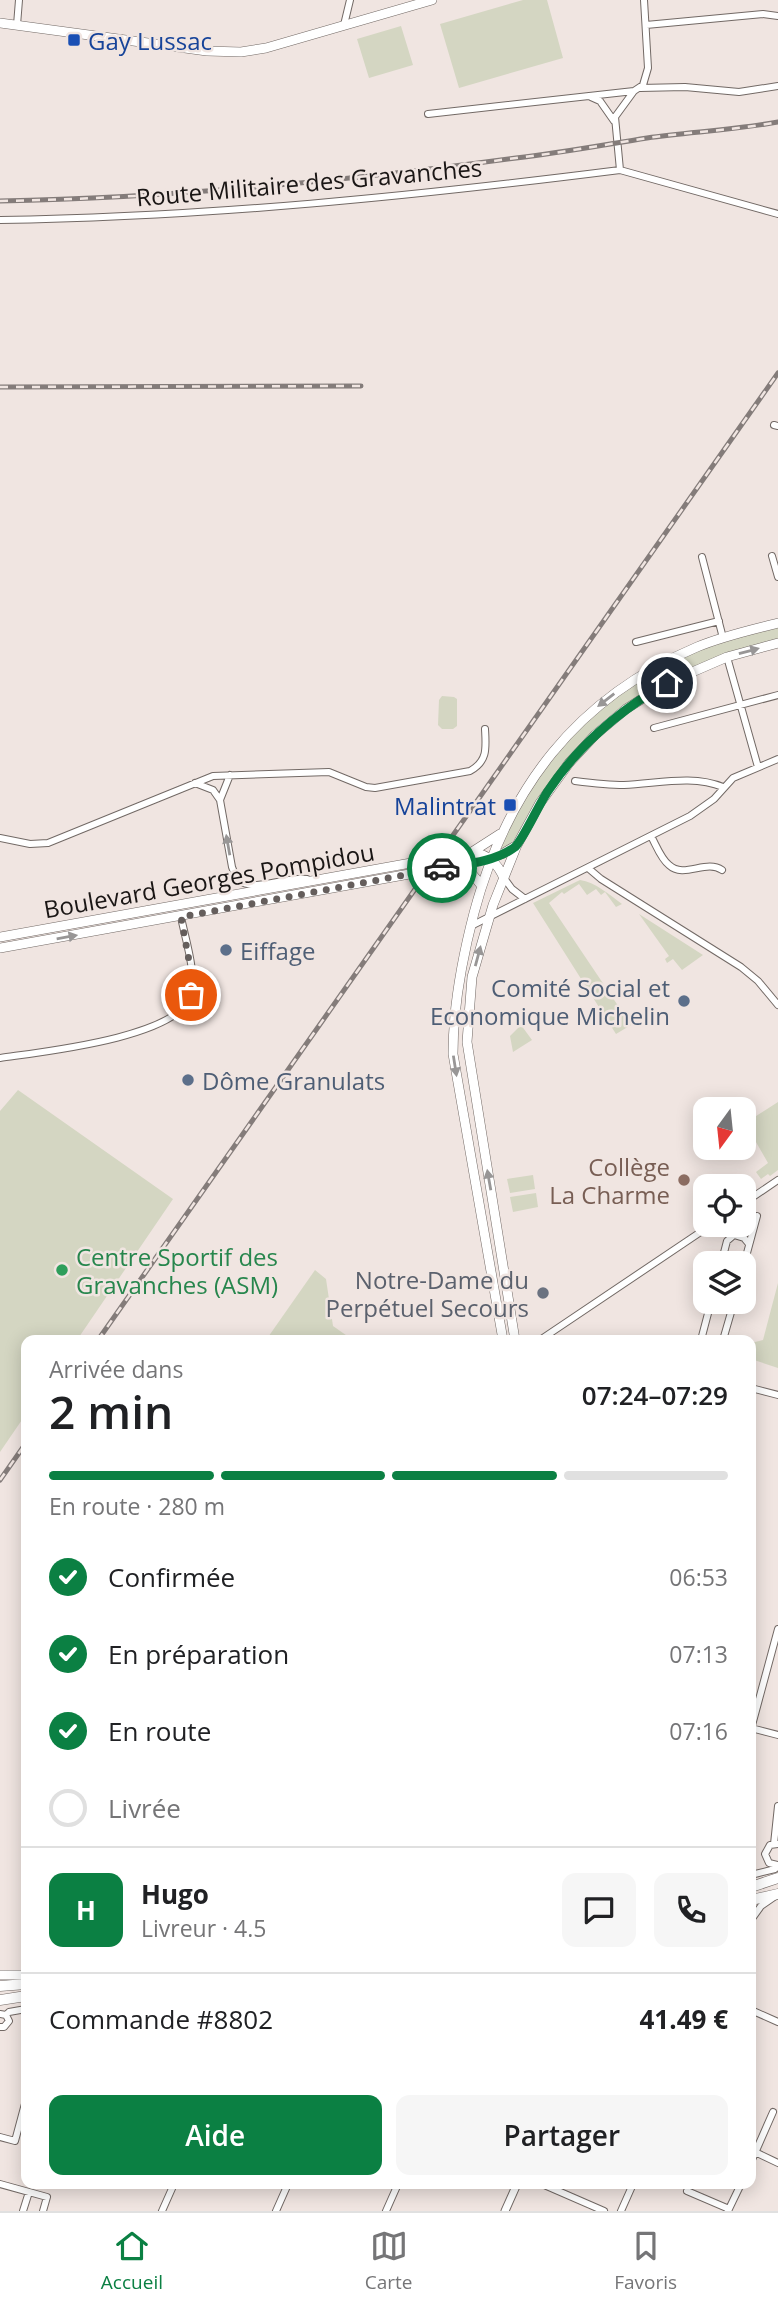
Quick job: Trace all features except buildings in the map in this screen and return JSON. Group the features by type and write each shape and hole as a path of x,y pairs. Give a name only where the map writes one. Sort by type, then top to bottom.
{"main road":[{"path":"0,23 227,52 266,48 432,0"},
{"path":"501,1335 453,1054 455,1009 471,926 490,858 534,776 587,716 638,676 680,654 723,638 778,623"},
{"path":"514,1335 467,1042 472,977 489,917 517,845 549,789 579,752 603,729 658,688 727,657 778,643"},
{"name":"Boulevard Georges Pompidou","path":"0,937 472,852 502,832"},
{"name":"Boulevard Georges Pompidou","path":"0,948 459,865 490,858 517,845"},
{"path":"472,852 496,862 504,878"},
{"path":"459,865 472,874 482,886"},
{"path":"756,1885 778,1878"},
{"path":"756,1899 778,1895"},
{"path":"0,1975 21,1975"},
{"path":"0,1986 21,1984"},
{"path":"0,2000 21,1997"}],"street":[{"path":"16,25 19,0"},
{"path":"344,25 349,0"},
{"path":"644,0 648,68 643,85 617,113 614,125 620,170 778,214"},
{"path":"646,25 778,16"},
{"path":"428,114 636,90 685,87 739,92 778,86"},
{"path":"585,96 600,101 614,125"},
{"name":"Route Militaire des Gravanches","path":"0,220 182,215 324,204 620,170"},
{"path":"772,556 778,577"},
{"path":"702,557 723,638"},
{"path":"636,642 719,621"},
{"path":"727,657 758,767"},
{"path":"654,728 778,695"},
{"path":"0,838 30,844 48,843 213,776 329,772 375,788 468,772 478,766 486,754 485,729"},
{"path":"471,926 690,816 714,799 733,778 777,762"},
{"path":"220,800 230,775"},
{"path":"575,781 622,785 689,780 723,787"},
{"path":"195,783 213,790 220,800 232,867 237,880 251,886 292,879 316,880"},
{"path":"652,836 668,864 676,869 710,865 722,870"},
{"path":"589,868 601,879 741,967 758,981 778,1005"},
{"path":"504,878 524,899"},
{"path":"477,903 481,913 489,917"},
{"path":"0,1058 125,1035 152,1028 177,1014 188,1001 192,986 181,917"},
{"path":"756,1195 778,1180"},
{"path":"747,1251 757,1216"},
{"path":"550,1335 693,1237"},
{"path":"741,1237 749,1244"},
{"path":"702,1335 708,1314"},
{"path":"724,1335 731,1314"},
{"path":"756,1389 778,1395"},
{"path":"756,1710 778,1629"},
{"path":"756,1729 778,1735"},
{"path":"778,1806 776,1844 765,1850 765,1858 771,1865 778,1866"},
{"path":"756,1874 775,1870 778,1866"},
{"path":"756,1913 761,1906 778,1895"},
{"path":"0,2026 8,2025 9,2021 3,2014 21,2010"},
{"path":"756,2012 778,2022"},
{"path":"756,2150 773,2112"},
{"path":"0,2137 15,2141 21,2119"},
{"path":"756,2152 778,2163"},
{"path":"0,2184 47,2197 43,2211"},
{"path":"162,2211 172,2189"},
{"path":"276,2211 286,2189"},
{"path":"386,2211 396,2189"},
{"path":"505,2211 515,2189"},
{"path":"553,2189 604,2211"},
{"path":"621,2211 631,2189"},
{"path":"687,2191 729,2210 739,2189"},
{"path":"23,2211 29,2192"}],"green space":[{"path":"523,0 547,0 563,58 459,88 440,24"},
{"path":"401,26 413,65 369,78 357,39"},
{"path":"778,627 778,639 687,670 631,700 606,719 582,741 561,766 539,797 519,833 503,849 500,845 515,815 552,760 598,712 624,691 652,673 705,648"},
{"path":"442,696 457,699 457,726 453,729 442,729 438,725 439,700"},
{"path":"580,880 597,886 622,904 616,907 605,892 601,895 596,889 587,895 579,884 564,894 562,892 549,903 631,1025 616,1034 533,903"},
{"path":"639,914 703,955 682,970 673,959 667,963 665,959 669,956"},
{"path":"521,1025 532,1040 513,1052 510,1036"},
{"name":"Centre Sportif des Gravanches (ASM)","path":"18,1090 173,1199 80,1335 21,1335 21,1421 0,1452 0,1111"},
{"path":"778,1102 778,1170 761,1179 756,1172 768,1163 756,1142 756,1116"},
{"path":"533,1175 535,1189 510,1193 507,1179"},
{"path":"536,1193 538,1207 513,1212 510,1197"},
{"path":"315,1270 326,1279 333,1326 346,1335 270,1335"},
{"path":"778,1283 778,1368 756,1361 756,1342 763,1340"}],"railway":[{"path":"0,201 130,196 323,181 778,122"},
{"path":"102,1335 778,373"},
{"path":"0,387 361,386"},
{"path":"0,1480 21,1450"}],"way so far":[{"path":"191,995 192,977 181,917 442,868"}],"place":[{"name":"Gay Lussac","path":"74,40"},
{"name":"Malintrat","path":"510,805"},
{"name":"Eiffage","path":"226,950"},
{"name":"Comité Social et Economique Michelin","path":"684,1001"},
{"name":"Dôme Granulats","path":"188,1080"},
{"name":"Collège La Charme","path":"684,1180"},
{"name":"Centre Sportif des Gravanches (ASM)","path":"62,1270"},
{"name":"Notre-Dame du Perpétuel Secours","path":"543,1293"}],"route":[{"path":"442,868 490,858 517,845 549,789 579,752 626,709 667,683"}]}
